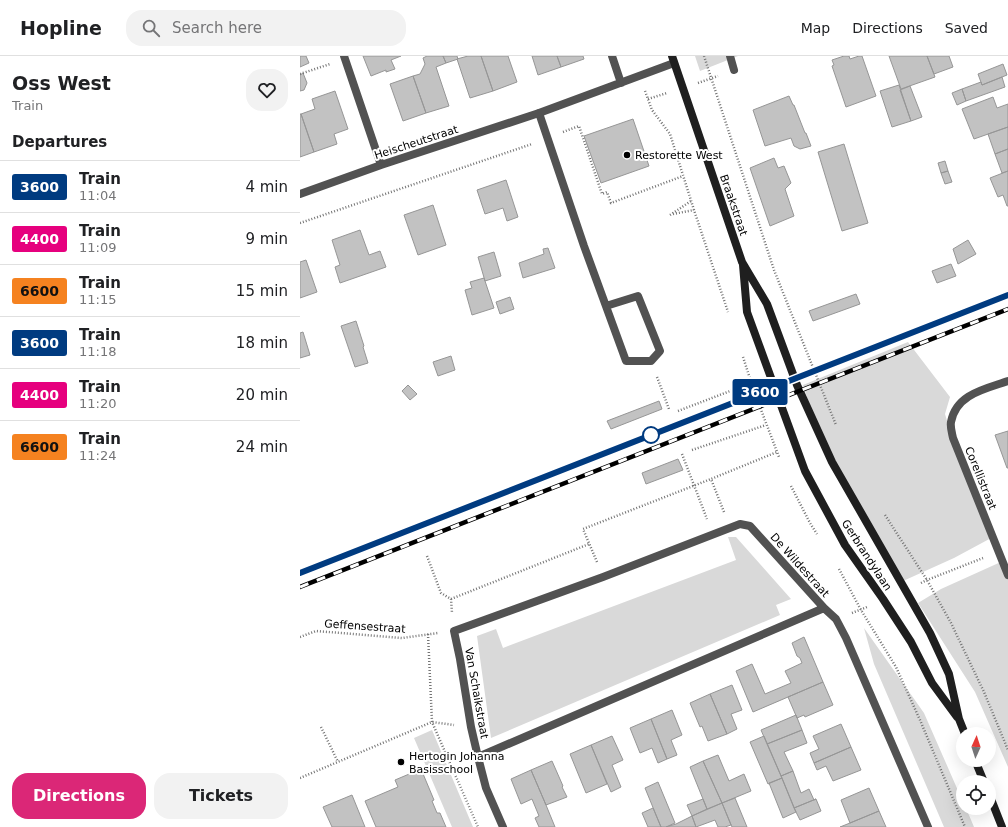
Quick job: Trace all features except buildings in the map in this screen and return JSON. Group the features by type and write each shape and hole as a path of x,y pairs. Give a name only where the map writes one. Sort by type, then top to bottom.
{"street":[{"path":"612,56 621,83"},
{"path":"730,56 734,70"},
{"path":"345,57 381,164"},
{"name":"Braakstraat","path":"640,76 673,60 742,262 767,304 797,385"},
{"name":"Heischeutstraat","path":"300,194 381,164 539,113 640,76"},
{"path":"539,113 584,246 626,361 651,362 660,351 638,296 606,306"},
{"name":"Braakstraat","path":"742,262 747,312 777,393"},
{"name":"Corellistraat","path":"1008,380 975,393 963,400 955,411 951,424 953,438 1008,575"},
{"name":"Gerbrandylaan","path":"797,385 832,462 930,633 949,674 962,727"},
{"name":"Gerbrandylaan","path":"777,393 805,471 845,545 911,642 932,683 959,719"},
{"name":"De Wildestraat","path":"454,631 603,577 740,524 750,526 824,608 478,757"},
{"path":"824,608 836,619 846,638 928,827"},
{"name":"Van Schaikstraat","path":"454,631 471,728 478,757 486,788 503,827"},
{"path":"996,812 1002,827"}],"path":[{"path":"704,56 774,270 837,428"},
{"path":"300,74 345,57"},
{"path":"300,223 579,126 602,194 607,192 610,203 684,176"},
{"path":"692,201 670,215 694,210"},
{"path":"651,362 669,409"},
{"path":"678,411 751,383"},
{"path":"692,450 766,425"},
{"path":"603,577 583,529 777,452"},
{"path":"682,454 714,535"},
{"path":"711,479 730,528"},
{"path":"881,509 927,580 954,630 984,692 1008,750"},
{"path":"451,599 589,544"},
{"path":"906,591 927,580 998,553"},
{"path":"427,556 441,593 451,599"},
{"path":"451,599 454,631"},
{"path":"861,610 896,667 965,827"},
{"name":"Geffensestraat","path":"300,637 316,630 402,638 454,631"},
{"path":"428,634 432,722 478,827"},
{"path":"300,778 432,722 471,728"},
{"path":"321,727 338,762"}],"shaded area":[{"path":"695,56 738,56 700,71"},
{"path":"908,342 950,397 945,414 951,434 993,537 954,558 903,581 830,467 803,385"},
{"path":"728,537 736,537 791,599 776,605 780,615 491,738 477,636 496,629 503,648 736,560"},
{"path":"1003,561 1008,574 1008,767 996,740 996,727 990,727 975,692 918,603 941,589"},
{"path":"864,628 924,713 956,786 956,815 969,815 974,827 944,827 874,664"},
{"path":"432,730 473,827 452,827 414,738"}],"railway":[{"path":"300,573 1008,295"},
{"path":"300,587 1008,309"}],"train":[{"name":"3600","path":"300,573 1008,295"}],"place":[{"name":"Restorette West","path":"627,155"},
{"name":"Hertogin Johanna Basisschool","path":"401,762"}]}
